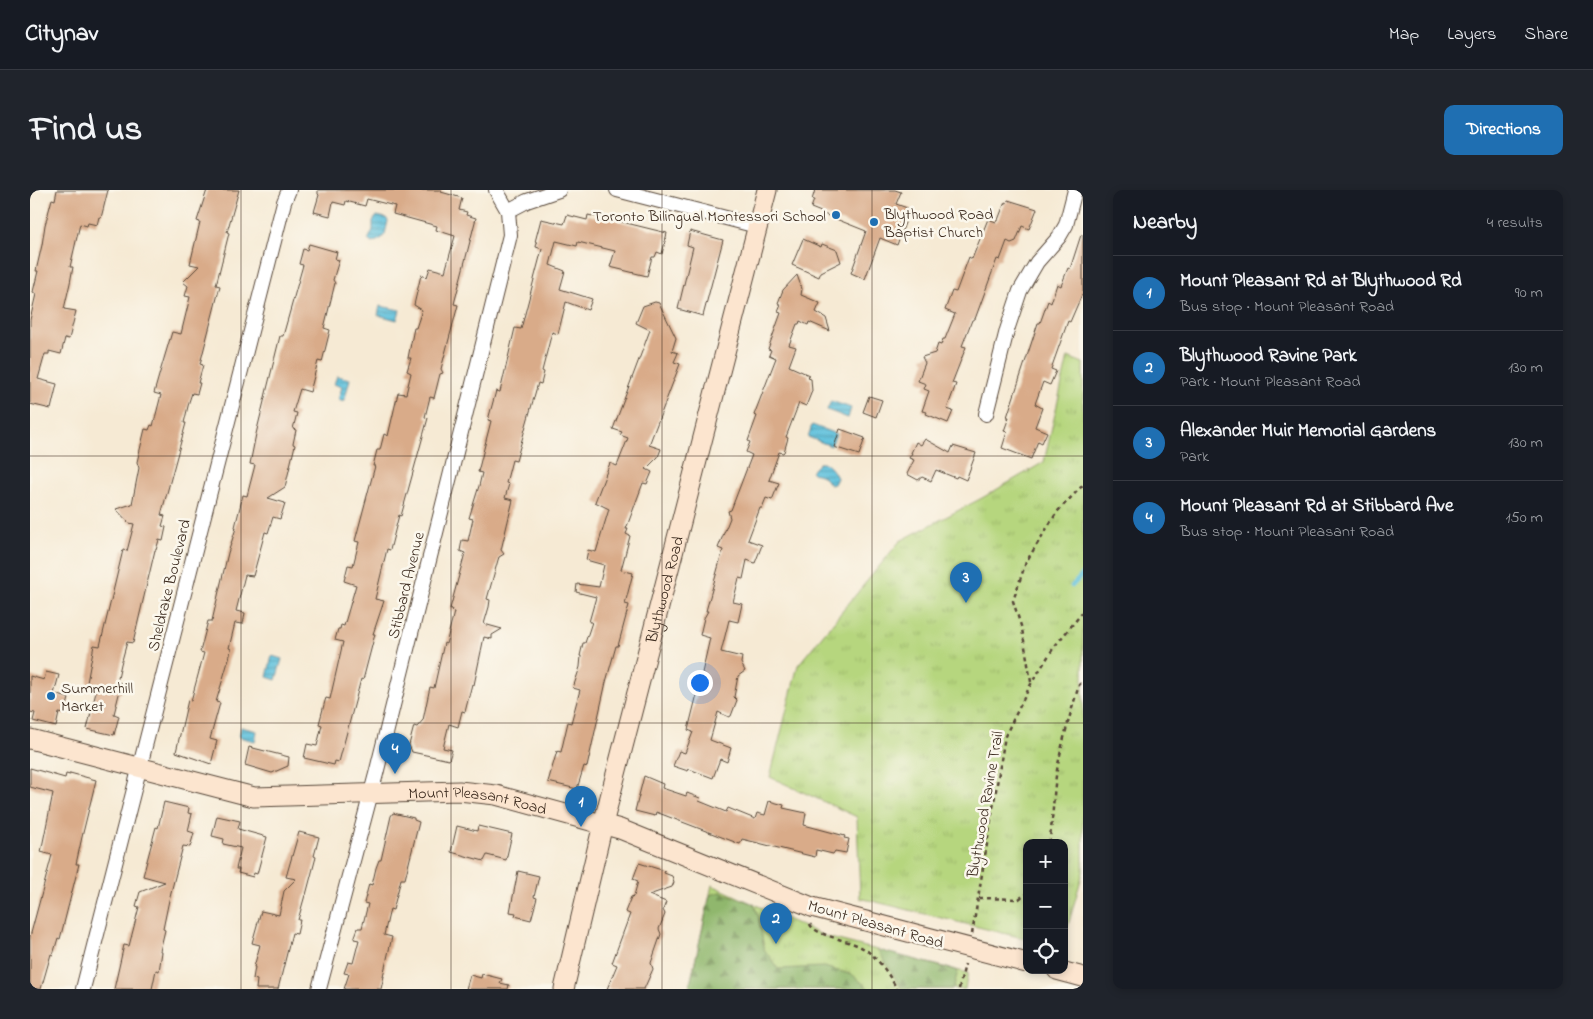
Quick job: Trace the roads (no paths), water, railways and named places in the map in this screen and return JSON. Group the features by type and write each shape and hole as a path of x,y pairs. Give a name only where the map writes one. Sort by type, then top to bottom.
{"main road":[{"name":"Blythwood Road","path":"564,989 603,824 766,190"},
{"name":"Mount Pleasant Road","path":"30,740 254,797 481,792 620,828 811,914 1023,962"},
{"path":"1068,973 1083,977"}],"street":[{"name":"Sheldrake Boulevard","path":"83,989 281,212 289,190"},
{"name":"Stibbard Avenue","path":"319,989 370,794 510,235 508,211 496,190"},
{"path":"508,211 527,201 559,190"},
{"path":"616,190 757,226"},
{"path":"986,414 1007,330 1020,290 1037,262 1059,237 1066,225 1075,190"}],"water":[{"path":"377,216 386,218 388,221 385,234 381,239 372,243 368,240 373,230 373,221"},
{"path":"380,306 400,310 397,320 378,315"},
{"path":"337,376 350,379 344,402 338,400 342,387 334,384"},
{"path":"831,401 851,408 848,418 827,410"},
{"path":"812,425 836,434 831,446 808,437"},
{"path":"819,463 828,465 832,469 837,478 834,484 830,485 823,476 811,471"},
{"path":"272,656 282,659 276,680 267,677"},
{"path":"241,727 257,731 255,741 239,737"}],"waterway":[{"path":"1072,586 1083,574"}],"place":[{"name":"Toronto Bilingual Montessori School","path":"836,215"},
{"name":"Blythwood Road Baptist Church","path":"874,222"},
{"name":"Alexander Muir Memorial Gardens","path":"966,603"},
{"name":"Summerhill Market","path":"51,696"},
{"name":"Mount Pleasant Rd at Stibbard Ave","path":"395,774"},
{"name":"Mount Pleasant Rd at Blythwood Rd","path":"581,827"},
{"name":"Blythwood Ravine Park","path":"776,944"}]}
